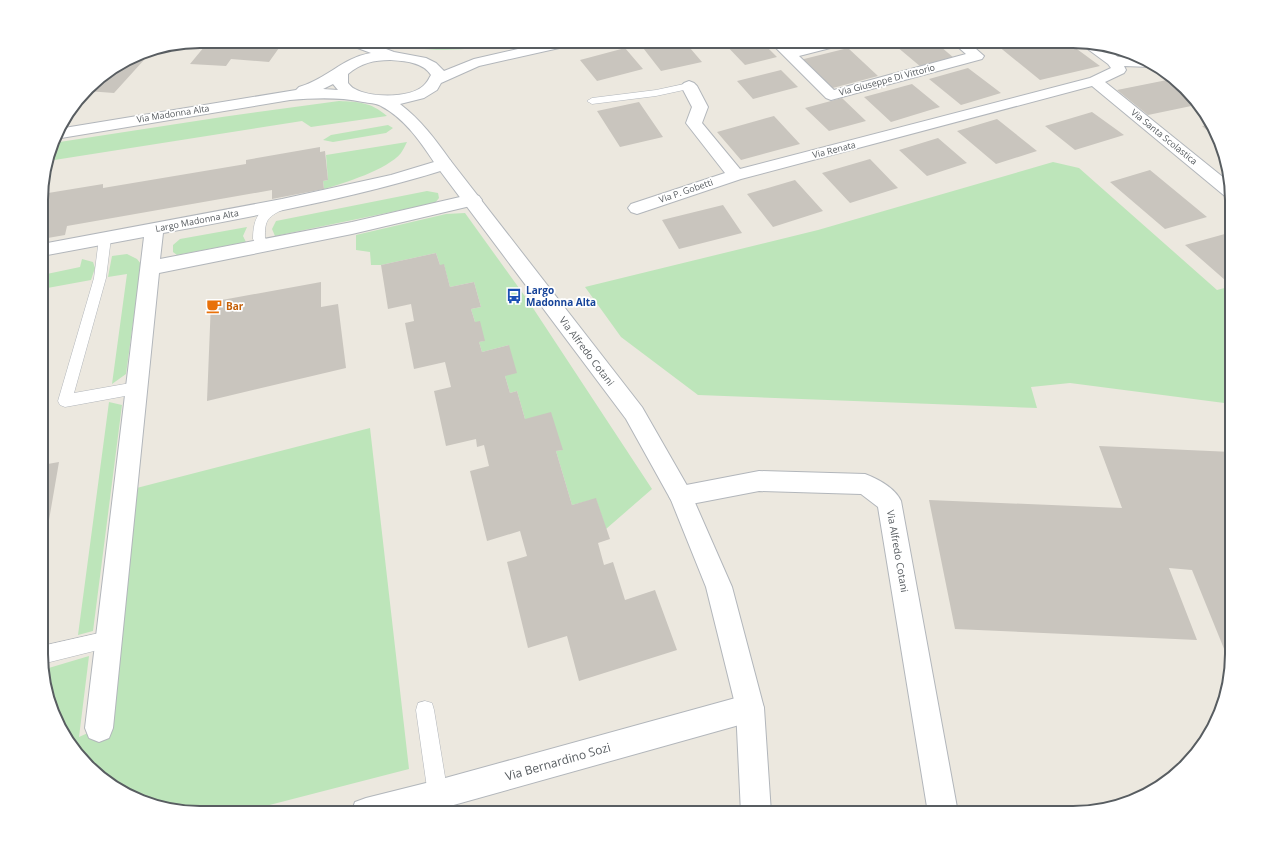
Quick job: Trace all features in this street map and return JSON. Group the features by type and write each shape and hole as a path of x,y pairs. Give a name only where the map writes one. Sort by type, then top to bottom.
{"street":[{"path":"343,48 345,53 343,71"},
{"path":"370,48 394,57"},
{"name":"Via Madonna Alta","path":"290,95 312,88 362,60 371,58 394,57 417,60 474,63 541,48"},
{"name":"Via Giuseppe Di Vittorio","path":"784,48 831,95 977,56 967,48"},
{"path":"790,54 814,48"},
{"path":"1099,50 1114,61 1136,62"},
{"name":"Via Madonna Alta","path":"417,60 431,66 436,70 438,75 433,86"},
{"name":"Via Renata","path":"736,175 1095,81 1119,70 1114,61"},
{"name":"Via Madonna Alta","path":"343,71 338,78 342,88 347,92 368,99 384,100 412,98 474,63"},
{"name":"Via Santa Scolastica","path":"1095,81 1225,187"},
{"name":"Via Alfredo Cotani","path":"425,136 421,109 433,86"},
{"path":"689,86 700,107 694,123 736,175"},
{"name":"Via Madonna Alta","path":"64,133 290,95 354,95"},
{"name":"Via Alfredo Cotani","path":"384,100 408,116 425,136 444,164 473,200 634,413 681,496 719,587 750,708 756,806"},
{"name":"Largo Madonna Alta","path":"48,249 282,205 394,180 444,164"},
{"name":"Via P. Gobetti","path":"637,208 736,175"},
{"path":"149,268 317,236 473,200"},
{"path":"99,728 154,229"},
{"name":"Via Alfredo Cotani","path":"681,496 759,481 865,484 889,501 942,806"},
{"name":"Via Bernardino Sozi","path":"394,806 750,708"}],"lane":[{"path":"592,101 656,93 689,86"},
{"path":"266,245 258,239 258,223 264,214 282,205"},
{"path":"105,238 100,278 65,402 136,388"},
{"path":"48,655 108,640"},
{"path":"425,710 438,795"}],"green space":[{"path":"418,48 481,48 453,50"},
{"path":"339,101 370,105 387,116 311,127 302,121 53,160 60,142"},
{"path":"388,125 393,128 386,133 333,142 323,140 331,135"},
{"path":"407,142 401,153 386,165 365,175 324,189 323,181 328,180 326,155"},
{"path":"1053,162 1079,168 1217,290 1225,288 1225,403 1070,383 1031,387 1037,408 698,395 621,337 585,287 818,230"},
{"path":"427,191 438,193 439,198 435,203 275,236 272,229 276,221"},
{"path":"465,213 529,302 652,489 606,529 596,499 572,505 556,451 562,450 525,419 517,391 510,393 505,376 509,345 482,352 479,342 484,341 471,309 481,307 474,282 450,287 444,265 440,265 436,253 381,265 371,265 370,252 356,250 356,235 446,214"},
{"path":"247,227 243,236 246,242 177,255 173,252 173,245 180,239"},
{"path":"127,254 137,259 141,264 126,374 112,384 127,274 108,277 112,256"},
{"path":"82,259 93,262 95,268 91,280 48,288 48,274 80,267"},
{"path":"109,402 122,405 93,631 78,635"},
{"path":"370,428 409,769 266,806 190,806 160,801 124,786 107,775 92,762 79,747 68,730 53,694 48,668 89,656 79,737 99,728 125,491"}],"building":[{"path":"203,48 279,48 269,62 231,59 226,66 190,64"},
{"path":"625,48 643,69 597,81 580,60"},
{"path":"643,48 690,48 702,62 661,71"},
{"path":"729,48 768,48 777,57 745,65"},
{"path":"848,48 878,76 829,89 800,60"},
{"path":"898,48 942,48 954,58 921,67"},
{"path":"1001,48 1076,48 1100,66 1040,80"},
{"path":"145,59 114,93 93,91 107,79 124,68"},
{"path":"968,68 1001,93 961,105 929,79"},
{"path":"781,70 798,87 753,99 737,81"},
{"path":"1167,80 1181,92 1193,106 1148,115 1117,90"},
{"path":"912,84 940,107 891,122 864,97"},
{"path":"842,98 866,121 829,131 805,108"},
{"path":"639,102 663,137 620,147 597,111"},
{"path":"1092,112 1124,135 1075,150 1045,126"},
{"path":"774,116 800,144 741,160 717,132"},
{"path":"997,119 1037,151 996,164 957,131"},
{"path":"1206,125 1208,131 1202,126"},
{"path":"938,138 967,163 927,176 899,150"},
{"path":"320,147 320,152 325,151 328,180 323,181 324,189 272,199 272,190 67,226 65,235 48,238 48,193 103,184 103,188 246,164 246,160"},
{"path":"870,159 898,188 850,203 822,173"},
{"path":"1150,170 1207,217 1165,229 1110,182"},
{"path":"795,180 823,211 773,227 747,194"},
{"path":"723,205 742,233 679,249 662,220"},
{"path":"1225,234 1225,280 1185,245"},
{"path":"436,253 440,265 444,264 450,287 474,282 481,307 471,309 475,322 480,321 485,341 479,342 482,352 509,345 517,373 505,376 510,393 517,391 525,419 551,412 563,450 556,451 572,505 596,498 610,539 598,543 604,565 613,562 625,600 655,590 677,650 579,681 567,636 528,648 507,562 527,556 520,531 487,541 470,471 489,466 484,445 477,447 476,439 446,446 434,391 451,387 445,362 414,369 405,323 414,321 411,304 388,309 381,265"},
{"path":"321,282 321,307 338,304 346,368 207,401 211,302"},
{"path":"1099,446 1225,452 1225,651 1192,570 1169,568 1197,640 955,629 929,500 1122,508"},
{"path":"59,462 48,526 48,464"}],"place":[{"name":"Largo Madonna Alta","path":"514,296"},
{"name":"Bar","path":"214,306"}]}
